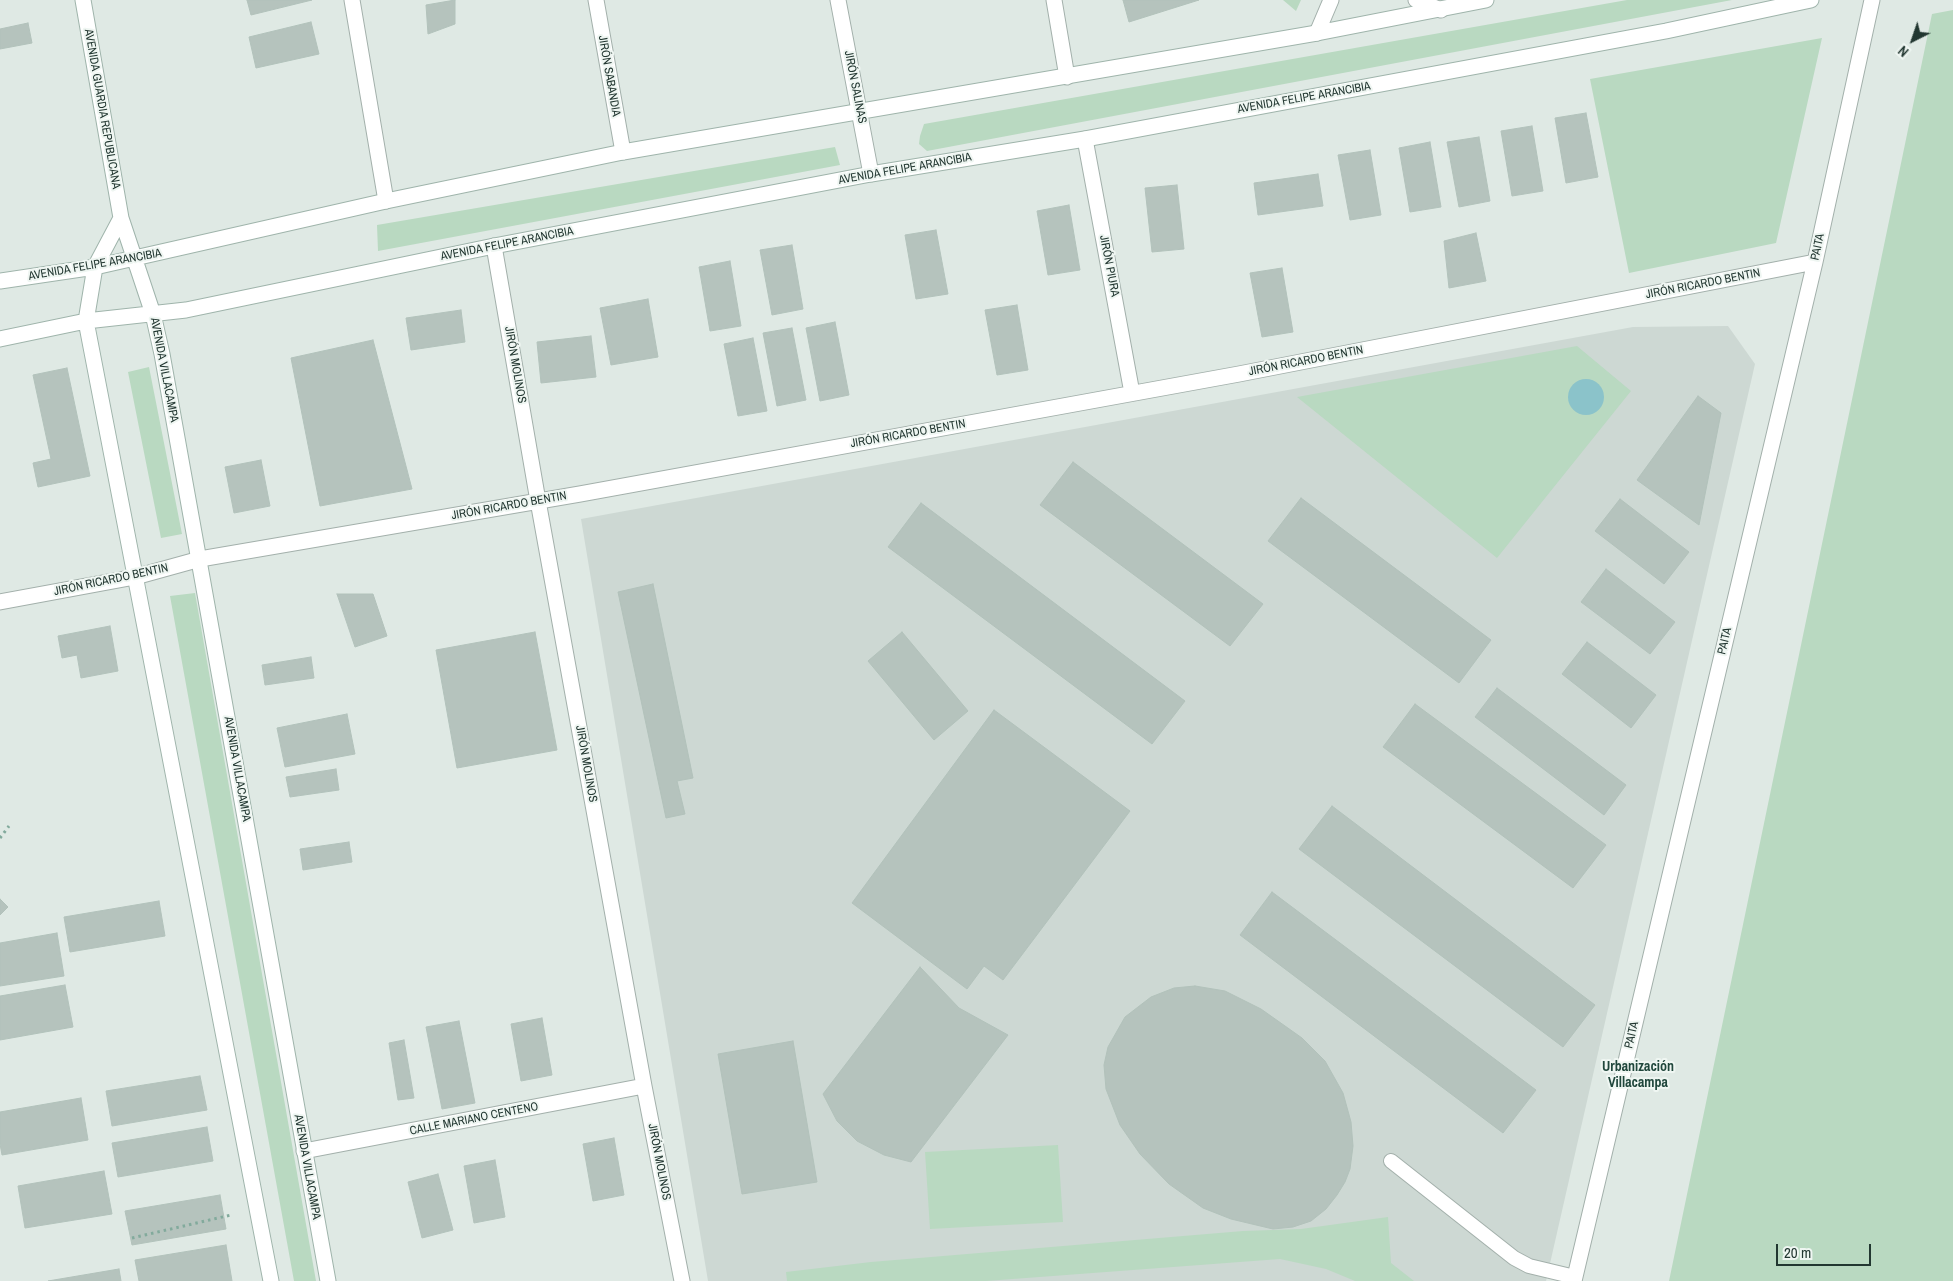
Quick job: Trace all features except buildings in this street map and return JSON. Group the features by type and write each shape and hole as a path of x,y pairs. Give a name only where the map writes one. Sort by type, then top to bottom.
{"street":[{"name":"AVENIDA GUARDIA REPUBLICANA","path":"83,0 121,218 134,259"},
{"path":"352,0 386,201"},
{"name":"JIRÓN SABANDIA","path":"596,0 623,152"},
{"name":"JIRÓN SALINAS","path":"838,0 871,174"},
{"path":"1054,0 1067,77"},
{"path":"1317,33 1332,0"},
{"path":"1416,0 1441,10"},
{"name":"AVENIDA FELIPE ARANCIBIA","path":"0,281 95,267 134,259 386,201 623,152 1317,33 1486,0"},
{"name":"AVENIDA FELIPE ARANCIBIA","path":"0,339 86,321 186,310 494,246 871,174 1085,139 1666,31 1811,0"},
{"name":"PAITA","path":"1575,1279 1815,262 1872,0"},
{"name":"JIRÓN PIURA","path":"1085,139 1132,393"},
{"path":"121,218 95,267 86,321 271,1281"},
{"name":"JIRÓN MOLINOS","path":"494,246 538,501 644,1086 682,1281"},
{"name":"AVENIDA VILLACAMPA","path":"134,259 153,314 200,559 328,1281"},
{"name":"JIRÓN RICARDO BENTIN","path":"0,602 135,577 200,559 538,501 1239,374 1815,262"},
{"name":"CALLE MARIANO CENTENO","path":"304,1152 644,1086"}],"lane":[{"path":"1390,1161 1514,1258 1529,1266 1575,1279"}],"path":[{"path":"0,838 9,826"},
{"path":"132,1238 231,1215"}],"shaded area":[{"path":"1728,326 1755,364 1546,1281 708,1281 581,519 1633,327"}],"green space":[{"path":"1283,0 1301,0 1296,11"},
{"path":"1627,0 1732,0 927,151 919,144 924,124"},
{"path":"1953,10 1953,1281 1669,1281 1932,14"},
{"path":"1822,38 1776,243 1629,273 1590,79"},
{"path":"835,147 840,165 378,251 377,225"},
{"path":"1577,346 1631,391 1497,558 1297,397"},
{"path":"149,367 182,534 161,538 128,372"},
{"path":"195,593 316,1281 294,1281 170,596"},
{"path":"1058,1145 1063,1222 930,1229 925,1152"},
{"path":"1388,1217 1391,1263 1414,1281 1355,1281 1326,1269 1280,1259 986,1281 787,1281 786,1272 871,1262 1243,1231 1301,1229"}],"water":[{"path":"1586,379 1593,380 1599,384 1603,390 1603,404 1599,410 1593,414 1586,415 1579,414 1573,410 1569,404 1568,397 1569,390 1573,384 1579,380"}],"district":[{"name":"Urbanización Villacampa","path":"1638,1076"}]}
